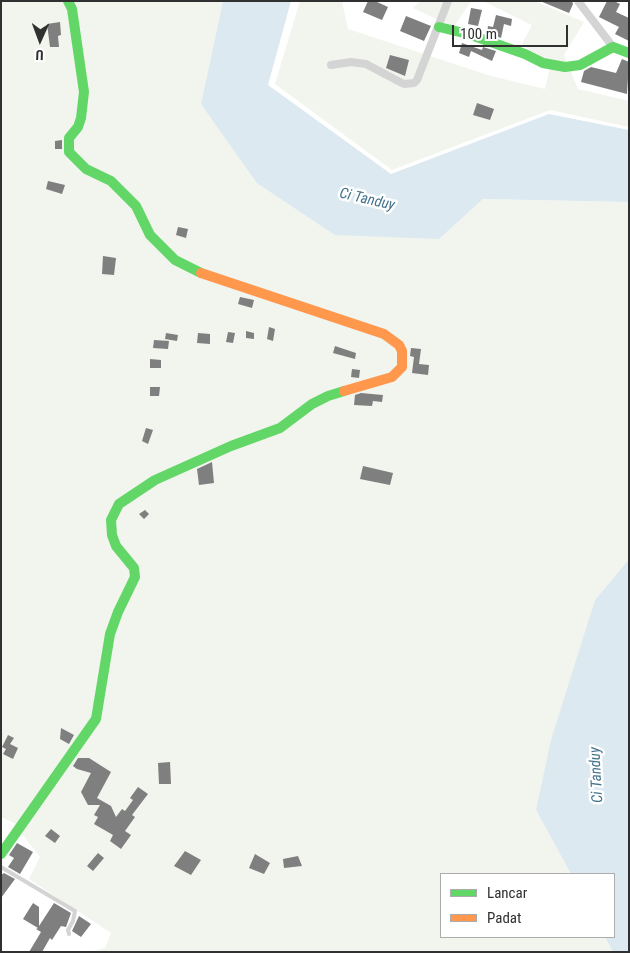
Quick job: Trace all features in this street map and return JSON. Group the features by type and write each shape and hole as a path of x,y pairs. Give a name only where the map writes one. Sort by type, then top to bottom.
{"street":[{"path":"1,854 96,719 110,634 118,612 135,577 134,568 116,546 112,535 111,520 120,504 136,492 164,476 231,446 280,428 312,404 328,396 392,377 402,367 403,359 400,345 384,334 194,270 175,260 150,235 136,206 111,181 86,169 69,152 69,138 78,127 81,118 84,92 72,9 68,1"},
{"path":"332,65 351,62 366,64 404,84 414,83 417,80 439,27 448,1"},
{"path":"578,1 613,47 629,53"},
{"path":"439,27 474,36 525,54 543,63 565,67 580,65 613,47"}],"lane":[{"path":"1,866 75,911 73,921 68,930 69,934"}],"shaded area":[{"path":"1,1 223,1 201,105 439,239 483,199 629,202 629,559 595,600 536,810 570,873 440,873 440,938 606,938 613,952 91,952 105,948 111,933 29,879 40,857 14,823 1,817"},
{"path":"300,1 342,1 348,29 491,76 545,89 550,67 522,44 532,25 483,1 534,1 584,22 564,55 578,89 629,101 629,127 550,110 392,170 275,84"},
{"path":"420,1 471,1 454,27 413,8"}],"water":[{"name":"Ci Tanduy","path":"223,1 291,1 268,85 391,174 549,114 629,130 629,202 483,199 439,239 335,235 257,183 201,104"},
{"name":"Ci Tanduy","path":"629,559 629,952 613,952 606,938 615,938 615,873 570,873 536,810 551,740 595,600"}],"building":[{"path":"368,1 375,1 388,7 382,20 363,12"},
{"path":"540,1 572,1 573,4 569,13"},
{"path":"607,1 614,1 620,4 616,12 629,18 629,41 615,34 619,27 599,17"},
{"path":"471,8 482,10 478,26 468,24"},
{"path":"496,15 512,19 511,26 504,24 501,38 487,33 488,26 493,27"},
{"path":"406,16 431,26 424,41 400,31"},
{"path":"60,22 61,35 58,36 59,47 50,47 47,24"},
{"path":"462,43 482,50 483,47 496,51 492,61 471,51 469,57 459,53"},
{"path":"390,55 409,60 405,76 386,68"},
{"path":"622,59 629,62 627,94 581,82 584,71 591,67 616,73"},
{"path":"477,103 494,109 490,120 473,115"},
{"path":"62,140 62,149 55,149 55,141"},
{"path":"48,181 65,185 62,194 46,189"},
{"path":"178,227 188,229 186,238 176,235"},
{"path":"103,256 116,258 114,275 102,274"},
{"path":"240,297 254,300 252,308 238,304"},
{"path":"269,327 275,329 273,341 267,339"},
{"path":"246,331 254,333 254,339 246,338"},
{"path":"228,332 235,333 233,343 226,342"},
{"path":"166,333 178,335 177,341 165,339"},
{"path":"198,333 210,334 210,344 197,343"},
{"path":"154,340 169,341 168,349 153,348"},
{"path":"335,346 356,353 355,359 333,353"},
{"path":"411,348 421,349 419,364 429,365 428,375 412,373 414,357 410,356"},
{"path":"150,359 161,360 161,368 150,368"},
{"path":"352,369 360,370 359,378 351,377"},
{"path":"150,387 160,387 159,396 150,396"},
{"path":"361,393 383,395 382,402 373,401 372,406 354,405 355,395"},
{"path":"146,428 153,430 148,444 142,441"},
{"path":"212,462 214,483 199,485 197,469"},
{"path":"363,466 393,473 390,485 360,479"},
{"path":"145,510 149,514 144,519 139,514"},
{"path":"61,728 74,735 69,744 60,739"},
{"path":"8,735 14,738 10,744 18,748 13,759 3,754 6,749 2,747"},
{"path":"78,758 89,758 111,772 97,798 111,806 116,817 122,809 125,811 133,800 130,798 138,787 148,794 132,815 135,817 125,831 131,835 121,849 110,841 113,835 94,824 98,817 94,815 100,805 88,805 81,792 91,773 73,766"},
{"path":"170,762 171,784 159,784 158,763"},
{"path":"51,829 60,836 55,843 45,836"},
{"path":"17,843 33,852 20,874 8,867 14,858 9,855"},
{"path":"185,851 201,860 191,875 174,866"},
{"path":"98,853 104,858 93,871 87,866"},
{"path":"255,854 270,863 264,874 249,868"},
{"path":"298,856 302,866 284,868 283,859"},
{"path":"4,873 15,879 1,898 1,875"},
{"path":"33,903 39,907 39,926 54,903 71,913 66,927 61,926 52,940 50,938 42,952 29,952 41,932 23,919"},
{"path":"79,916 91,924 81,937 72,931"}],"traffic: fast":[{"path":"68,1 72,9 84,92 81,118 78,127 69,138 69,152 86,169 111,181 136,206 150,235 175,260 201,273"},
{"path":"439,27 468,34 525,54 543,63 565,67 580,65 613,47 629,53"},
{"path":"1,854 96,719 110,634 118,612 135,577 134,568 116,546 112,535 111,520 119,504 155,480 231,446 280,428 312,404 344,391"}],"traffic: slow":[{"path":"201,273 384,334 399,345 402,351 402,367 392,377 344,391"}]}
